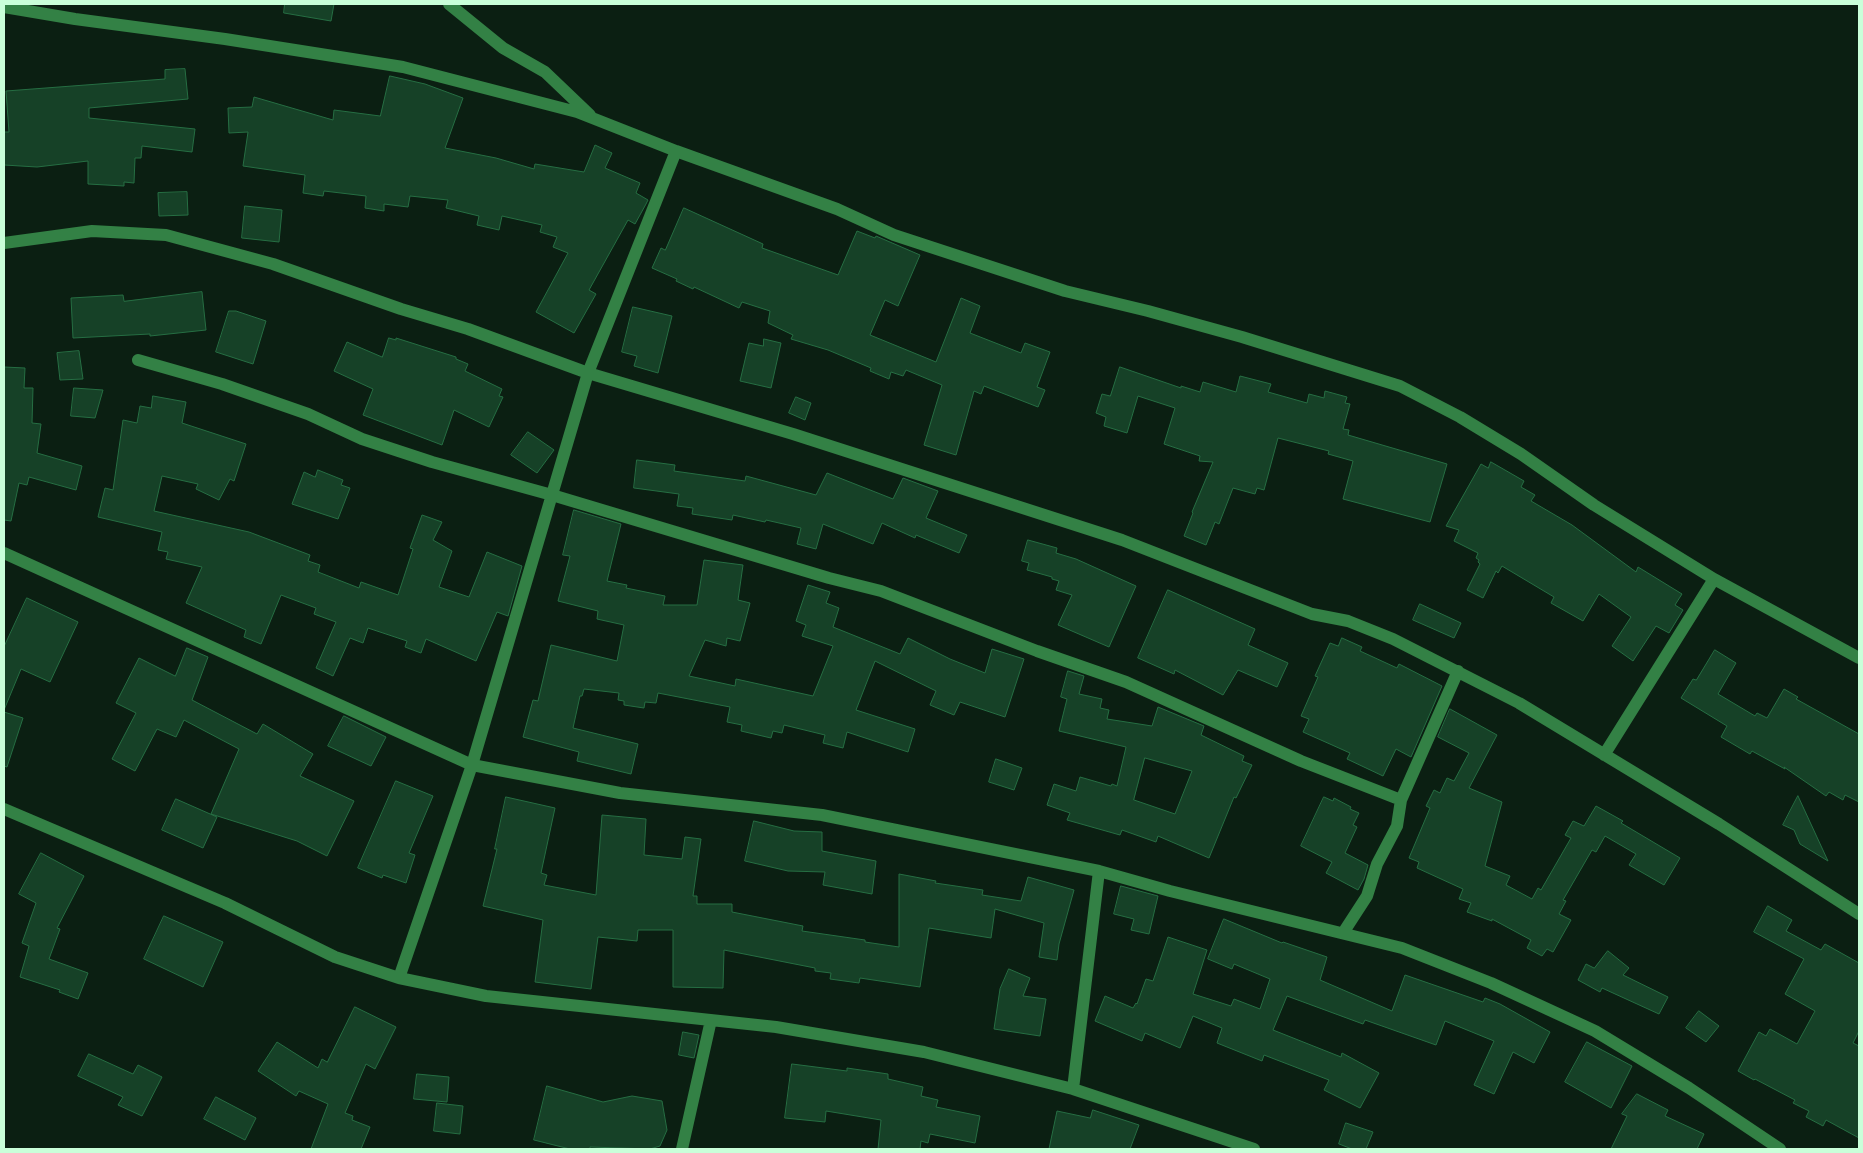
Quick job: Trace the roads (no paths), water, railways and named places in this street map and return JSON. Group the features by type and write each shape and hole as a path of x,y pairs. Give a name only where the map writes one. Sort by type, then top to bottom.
{"street":[{"path":"449,4 503,48 545,72 594,119"},
{"path":"4,6 403,67 567,110 837,208 894,235 1065,291 1148,311 1242,337 1400,386 1460,417 1521,454 1594,505 1714,579 1859,658"},
{"path":"399,978 472,765 588,373 676,151"},
{"path":"4,243 92,231 166,235 273,264 402,309 468,329 588,373 793,434 1122,540 1312,614 1348,621 1393,639 1458,670 1519,703 1719,824 1859,914"},
{"path":"138,360 230,387 308,414 362,439 432,462 552,495 830,578 881,591 1037,651 1126,682 1301,761 1401,800"},
{"path":"4,554 472,765 620,793 822,815 1099,871 1170,891 1402,948 1491,983 1595,1031 1689,1088 1780,1149"},
{"path":"1604,755 1714,579"},
{"path":"1343,933 1367,896 1377,864 1396,826 1401,800 1458,670"},
{"path":"4,809 225,903 335,956 399,978 486,996 776,1027 924,1052 1073,1089 1254,1149"},
{"path":"1073,1089 1099,871"},
{"path":"682,1149 711,1020"}]}
